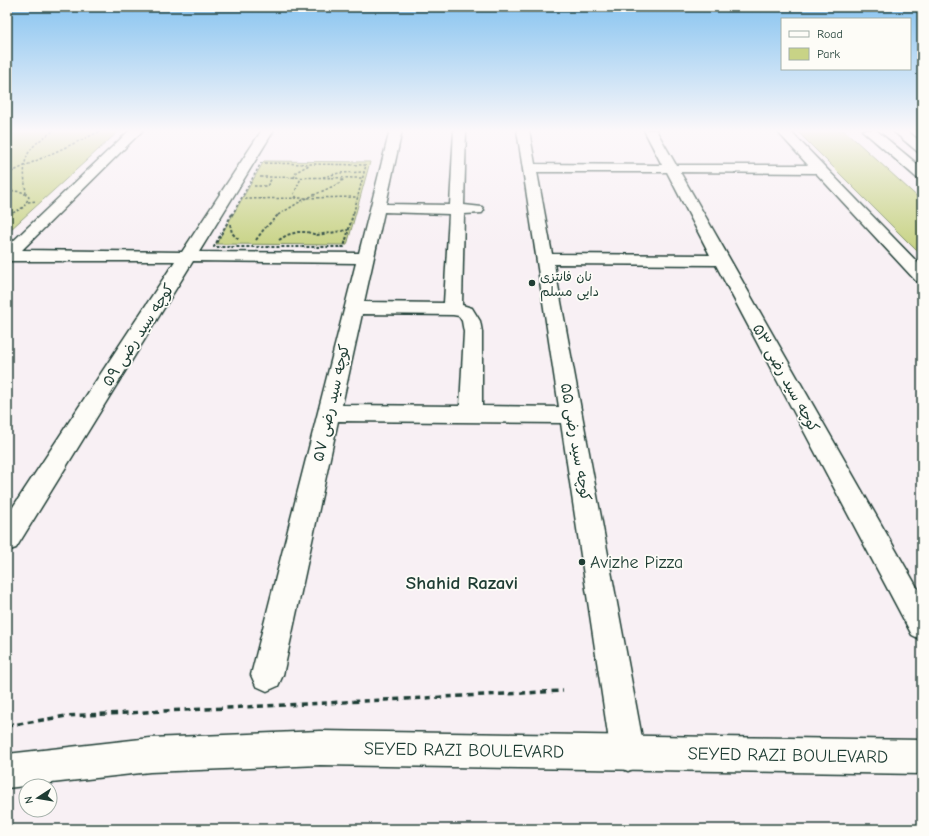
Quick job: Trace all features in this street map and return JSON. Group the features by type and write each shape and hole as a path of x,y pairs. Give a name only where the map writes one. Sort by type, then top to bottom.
{"street":[{"path":"7,256 97,169"},
{"name":"کوچه سید رضی ۵۹","path":"7,539 189,257 236,193 248,169"},
{"name":"کوچه سید رضی ۵۷","path":"267,675 386,169"},
{"path":"453,309 459,169"},
{"name":"کوچه سید رضی ۵۵","path":"530,169 628,754"},
{"name":"کوچه سید رضی ۵۳","path":"672,169 922,626"},
{"path":"819,169 922,277"},
{"path":"377,208 476,210"},
{"path":"7,256 189,257 248,252 365,258"},
{"path":"545,259 722,260"},
{"path":"354,308 453,309 466,312 471,321 473,332 470,414"},
{"path":"329,413 571,415"},
{"name":"SEYED RAZI BOULEVARD","path":"7,771 150,755 320,748 628,754 922,757"}],"path":[{"path":"7,173 19,169"},
{"path":"7,216 23,207 28,202 29,197 26,194 24,169"},
{"path":"236,193 252,180 258,169"},
{"path":"294,178 296,172 301,169"},
{"path":"365,169 362,178 358,196 348,230 344,247 248,252 214,248 229,220 236,193 252,180 260,177 273,178 362,178 384,178"},
{"path":"318,178 339,173 364,172"},
{"path":"236,193 267,186 273,178"},
{"path":"297,198 294,194 302,178"},
{"path":"248,252 262,230 291,204 338,184 344,178"},
{"path":"7,190 19,191 26,194"},
{"path":"236,193 297,198 358,196"},
{"path":"229,220 232,233 241,241"},
{"path":"274,241 298,232 307,232 317,235 348,230"},
{"path":"254,243 261,243"},
{"path":"7,726 66,716 563,691"}],"green space":[{"path":"7,169 77,169 10,230 7,230"},
{"path":"259,169 368,169 347,245 216,244"},
{"path":"835,169 887,169 922,201 922,256"}],"place":[{"name":"نان فانتزی دایی مسلم","path":"532,283"},
{"name":"Avizhe Pizza","path":"582,562"}],"district":[{"name":"Shahid Razavi","path":"462,582"}]}
